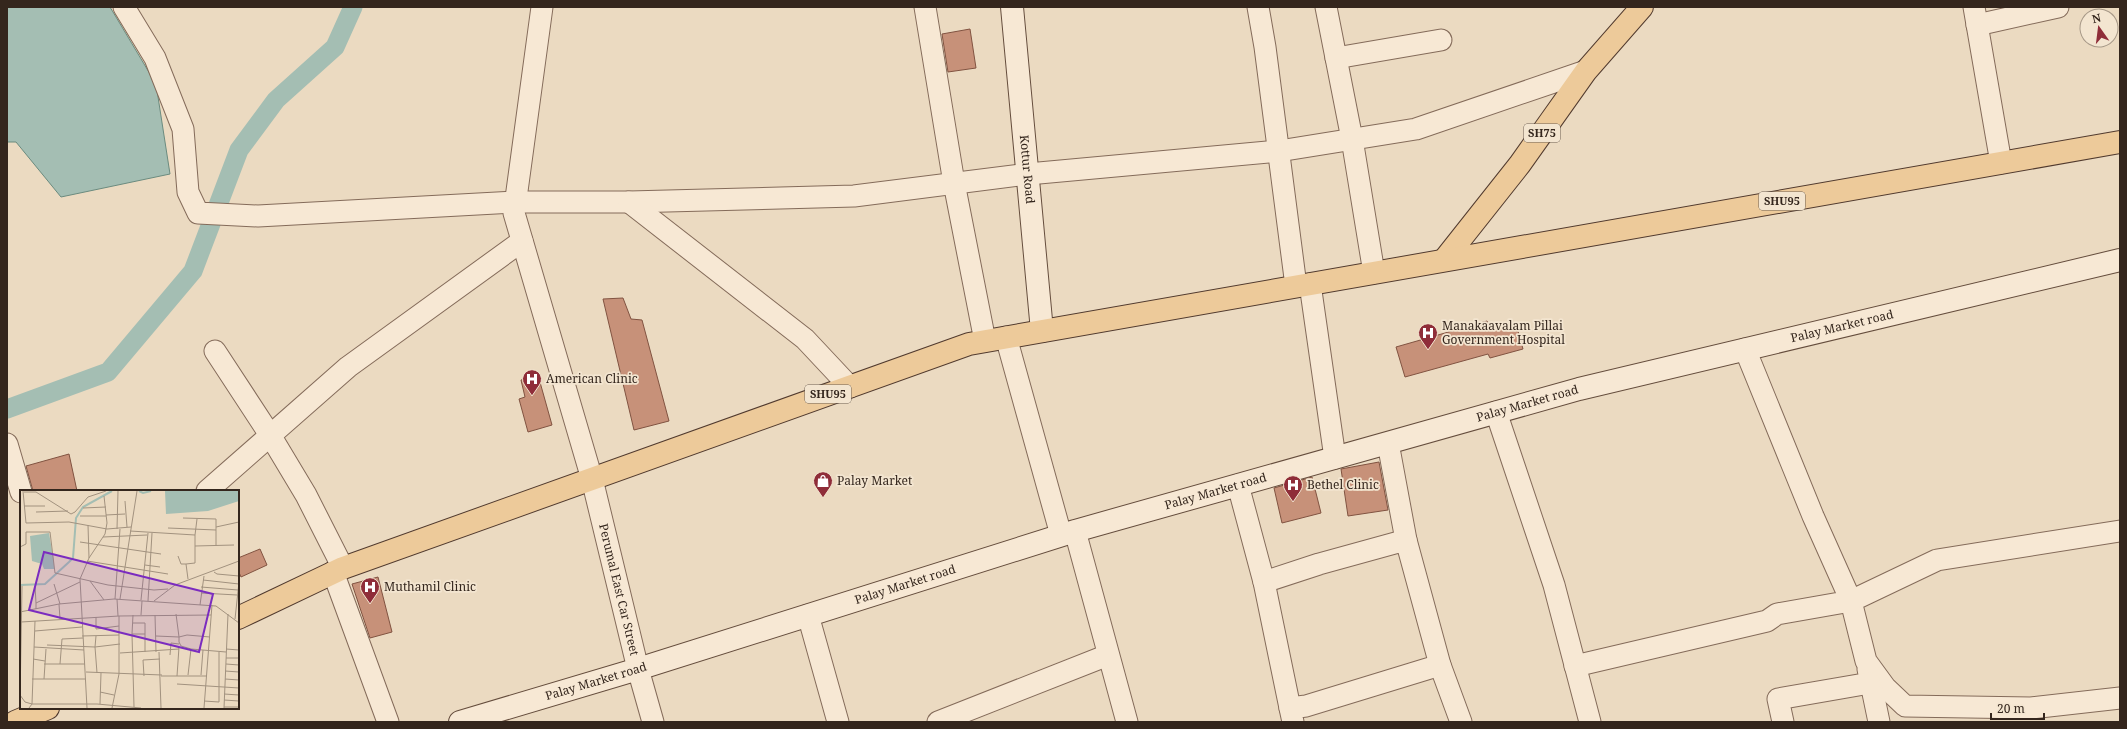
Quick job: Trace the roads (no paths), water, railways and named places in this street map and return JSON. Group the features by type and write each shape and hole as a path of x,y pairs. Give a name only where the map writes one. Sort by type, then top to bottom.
{"main road":[{"name":"SH75","path":"1444,260 1520,164 1586,71 1642,7"},
{"name":"SHU95","path":"239,618 338,570 969,344 2120,142"},
{"path":"15,722 46,709"}],"street":[{"path":"124,7 155,58 183,129 188,192 198,213 258,216 515,202 629,202 854,196 1028,174 1279,151 1416,129 1586,71"},
{"name":"Perumal East Car Street","path":"542,7 514,213 592,479 638,668 653,722"},
{"path":"925,7 954,183 985,341"},
{"name":"Kottur Road","path":"1012,7 1042,331"},
{"path":"1258,7 1279,151 1335,458"},
{"path":"1326,7 1352,139 1374,273"},
{"path":"2001,162 1976,16 2058,7"},
{"path":"1336,58 1441,40"},
{"path":"629,202 805,339 850,387"},
{"path":"208,490 348,367 522,241"},
{"name":"Palay Market road","path":"460,722 638,668 1068,533 1578,389 2120,260"},
{"path":"1006,337 1108,655 1127,722"},
{"path":"1745,349 1812,516 1851,601 1879,722"},
{"path":"215,351 270,435 306,496 338,570 388,722"},
{"path":"1496,412 1554,586 1590,722"},
{"path":"1388,443 1406,540 1440,666 1461,722"},
{"path":"7,444 20,490"},
{"path":"1238,485 1264,582 1291,715 1306,706 1440,666"},
{"path":"1575,666 1767,621 1777,614 1851,601 1937,560 2120,531"},
{"path":"1264,582 1319,564 1406,540"},
{"path":"808,615 838,722"},
{"path":"938,722 1108,655"},
{"path":"1866,661 1885,687 1905,706 2032,715 2120,698"},
{"path":"1783,722 1778,699 1870,683"}],"waterway":[{"path":"7,409 108,372 193,271 239,150 276,100 335,47 353,7"}],"place":[{"name":"Manakaavalam Pillai Government Hospital","path":"1428,350"},
{"name":"American Clinic","path":"532,396"},
{"name":"Palay Market","path":"823,498"},
{"name":"Bethel Clinic","path":"1293,502"},
{"name":"Muthamil Clinic","path":"370,604"}]}
